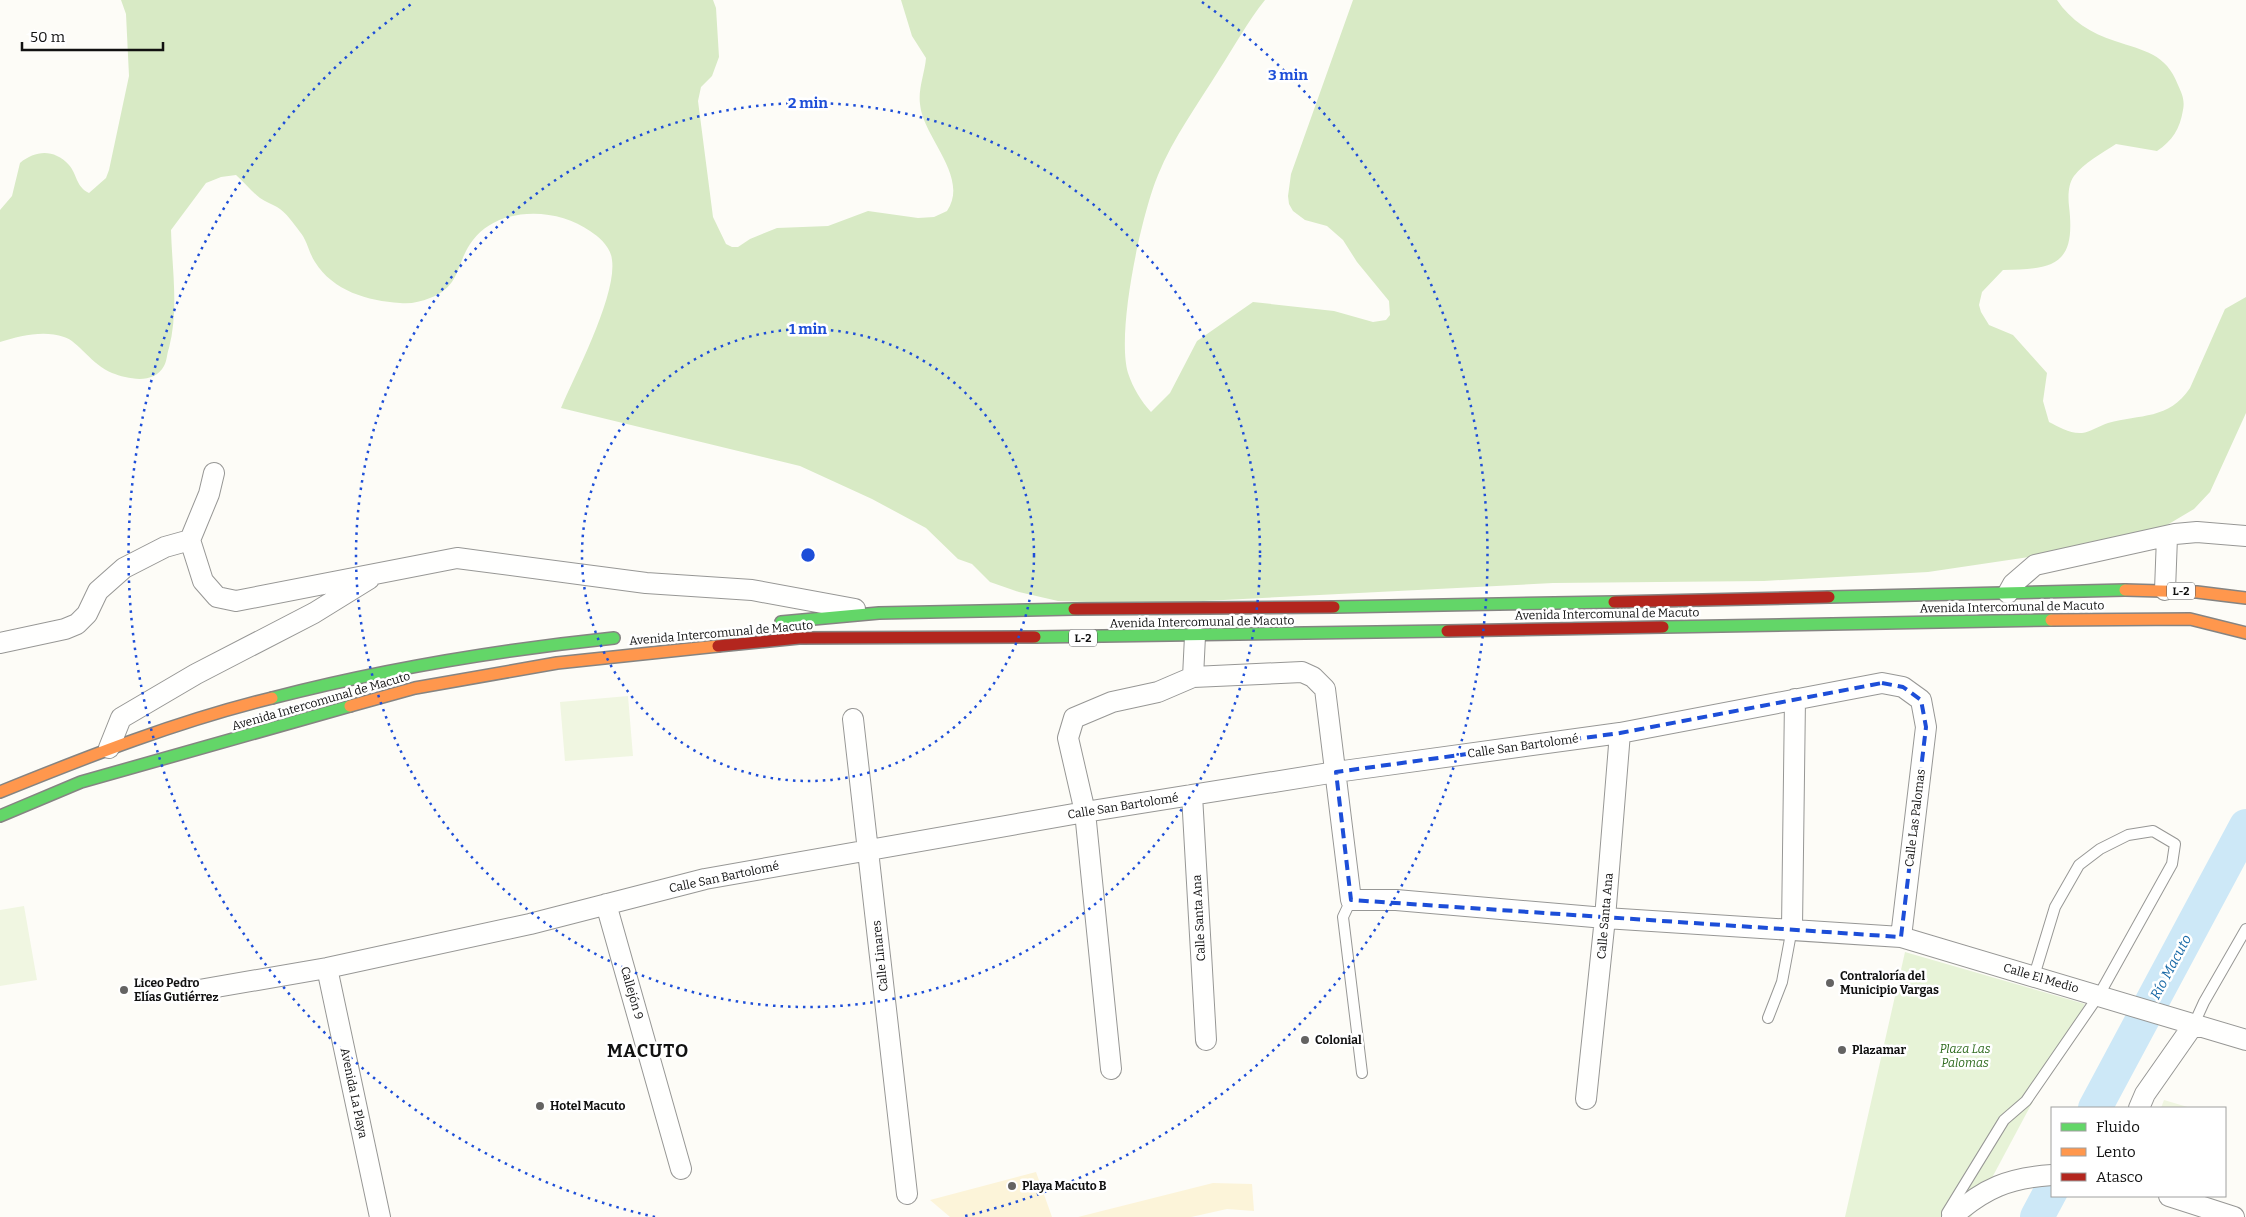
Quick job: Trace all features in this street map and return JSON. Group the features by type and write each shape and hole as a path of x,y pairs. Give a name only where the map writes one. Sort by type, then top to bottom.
{"main road":[{"name":"Avenida Intercomunal de Macuto","path":"772,623 879,613 1503,605 2165,590 2225,594 2246,598"},
{"name":"Avenida Intercomunal de Macuto","path":"0,816 81,782 415,688 557,663 799,638 1195,636 2091,619 2190,619 2246,633"},
{"name":"Avenida Intercomunal de Macuto","path":"0,792 109,748 241,705 408,666 556,643 624,637"}],"street":[{"path":"214,473 209,494 190,540 203,581 218,597 236,601 457,558 646,583 752,590 879,613"},
{"path":"2008,593 2013,584 2035,565 2175,534 2197,532 2246,536"},
{"path":"2165,590 2167,537"},
{"path":"0,643 65,629 77,624 88,614 98,591 124,568 165,547 190,540"},
{"path":"109,748 121,718 196,674 314,613 379,572"},
{"path":"1193,677 1195,636"},
{"path":"1112,1070 1084,812 1068,738 1074,718 1112,702 1158,692 1193,677 1302,672 1313,677 1325,689 1351,900"},
{"name":"Calle San Bartolomé","path":"198,990 327,968 530,924 704,879 1084,812 1336,772 1620,733 1882,682 1903,687 1921,700"},
{"path":"1792,928 1795,699"},
{"name":"Calle Las Palomas","path":"1901,937 1926,727 1921,700"},
{"name":"Calle Linares","path":"853,719 907,1194"},
{"name":"Calle Santa Ana","path":"1586,1099 1605,918 1620,733"},
{"name":"Calle Santa Ana","path":"1192,795 1206,1040"},
{"name":"Calle El Medio","path":"1351,900 1396,900 1605,918 1792,928 1901,937 2246,1040"},
{"name":"Callejón 9","path":"606,904 681,1169"},
{"name":"Avenida La Playa","path":"327,968 380,1217"},
{"path":"2139,1107 2187,1022"},
{"path":"1952,1217 1985,1191 2008,1181 2051,1175"},
{"path":"2172,1197 2234,1217"}],"lane":[{"path":"1944,1217 2004,1120 2026,1102 2106,997 2172,864 2175,844 2153,832 2128,835 2100,849 2079,865 2055,907 2034,976"},
{"path":"1351,900 1343,917 1362,1073"},
{"path":"1768,1018 1782,982 1792,928"},
{"path":"2187,1022 2204,1002 2246,929"}],"highlighted area":[{"path":"1882,683 1903,687 1921,700 1926,727 1901,937 1351,900 1336,772 1620,733"}],"green space":[{"path":"121,0 713,0 716,8 719,57 712,76 701,87 698,101 713,217 726,244 738,247 750,239 777,228 828,226 868,211 918,218 934,217 947,211 953,198 953,185 949,171 923,117 920,104 920,92 926,58 912,36 901,0 1265,0 1186,121 1164,161 1144,217 1132,274 1125,331 1125,354 1132,384 1151,412 1170,393 1197,341 1253,302 1334,311 1373,322 1386,320 1390,315 1389,301 1357,262 1343,240 1327,226 1305,220 1293,211 1289,204 1288,196 1291,174 1353,0 2057,0 2068,14 2090,30 2106,38 2145,51 2167,66 2173,74 2182,94 2184,103 2182,117 2174,134 2157,151 2116,144 2078,171 2072,179 2070,187 2069,241 2065,252 2058,260 2049,265 2036,268 2003,270 1982,292 1979,305 1981,312 1989,325 2013,335 2047,373 2043,401 2049,422 2069,431 2082,433 2108,423 2153,414 2173,406 2190,388 2225,309 2246,297 2246,413 2210,492 2194,509 2162,528 2083,549 1928,572 1764,581 1553,583 1146,604 1058,601 1019,592 990,582 972,564 958,559 926,528 872,499 800,466 561,408 602,313 612,275 612,260 604,243 590,231 577,223 545,214 513,216 498,221 484,229 467,249 453,280 440,293 415,302 388,302 352,293 331,280 315,262 302,235 284,212 260,198 236,175 221,177 206,183 171,230 174,319 166,362 160,372 154,376 140,379 112,373 98,365 75,343 56,335 32,335 0,342 0,210 12,196 20,163 39,154 45,153 57,156 69,165 79,184 89,193 106,178 109,170 129,76 126,14"},
{"path":"628,696 633,756 565,761 560,702"},
{"path":"24,906 37,980 0,986 0,910"},
{"name":"Plaza Las Palomas","path":"1905,952 2085,1004 1971,1217 1845,1217"},
{"path":"2164,1100 2188,1107 2161,1107"}],"sand":[{"name":"Playa Macuto B","path":"1036,1172 1052,1217 950,1217 930,1200"},
{"name":"Playa Macuto B","path":"1213,1183 1252,1184 1254,1211 1227,1209 1191,1217 1078,1217"}],"waterway":[{"name":"Río Macuto","path":"2096,1107 2246,826"},
{"name":"Río Macuto","path":"2037,1217 2051,1191"}],"traffic: fast":[{"path":"1829,597 2125,590"},
{"path":"1334,607 1614,602"},
{"path":"781,622 879,613 1074,609"},
{"path":"1663,627 2051,620"},
{"path":"1035,637 1447,631"},
{"path":"272,698 399,669 528,648 614,638"},
{"path":"0,816 81,782 350,706"}],"traffic: slow":[{"path":"2125,590 2197,592 2246,598"},
{"path":"2051,620 2190,619 2246,633"},
{"path":"350,706 415,688 557,663 718,646"},
{"path":"0,792 168,728 272,698"}],"traffic: jam":[{"path":"1614,602 1829,597"},
{"path":"1074,609 1334,607"},
{"path":"1447,631 1663,627"},
{"path":"718,646 799,638 1035,637"}],"place":[{"name":"Contraloría del Municipio Vargas","path":"1830,983"},
{"name":"Liceo Pedro Elías Gutiérrez","path":"124,990"},
{"name":"Colonial","path":"1305,1040"},
{"name":"Plazamar","path":"1842,1050"},
{"name":"Hotel Macuto","path":"540,1106"},
{"name":"Playa Macuto B","path":"1012,1186"}],"district":[{"name":"MACUTO","path":"648,1051"}]}
